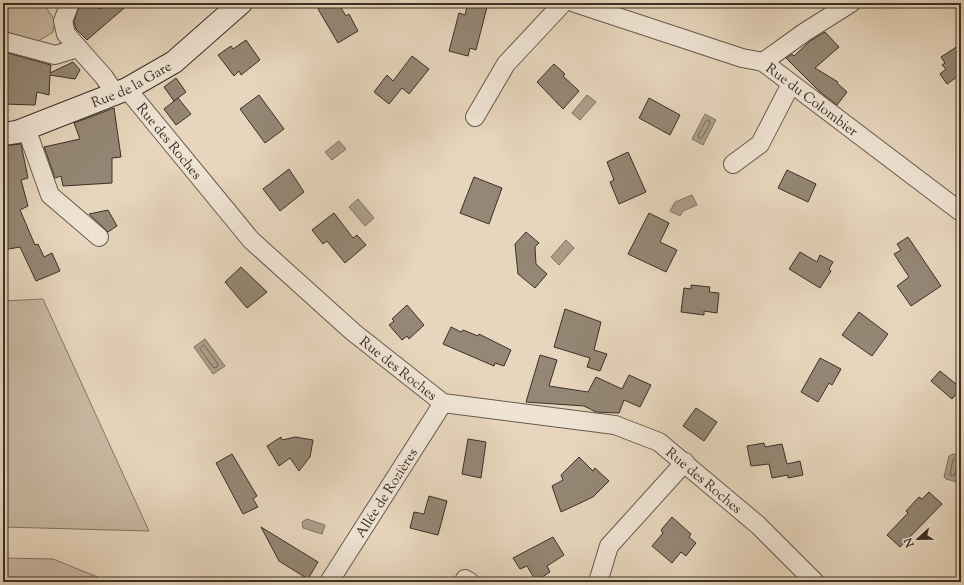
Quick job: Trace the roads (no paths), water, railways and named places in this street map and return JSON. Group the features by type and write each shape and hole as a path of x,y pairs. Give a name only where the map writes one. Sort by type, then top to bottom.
{"street":[{"name":"Rue des Roches","path":"70,3 63,21 66,34 104,77 121,91 251,240 353,332 443,403 615,426 659,442 685,462 758,525 815,582"},
{"name":"Rue de la Gare","path":"3,134 26,128 121,91 174,62 241,3"},
{"path":"475,117 506,64 563,3"},
{"name":"Rue du Colombier","path":"575,3 742,58 763,62 961,212"},
{"path":"763,62 805,32 851,3"},
{"path":"3,41 55,56 78,48"},
{"path":"733,164 760,144 791,84"},
{"path":"26,128 50,194 99,237"},
{"name":"Allée de Rozières","path":"329,582 443,403"},
{"path":"598,582 609,546 685,462"}],"water":[{"path":"587,95 596,102 580,120 572,113"},
{"path":"705,114 716,120 703,145 692,139"},
{"path":"339,141 346,149 332,160 325,152"},
{"path":"692,195 697,205 683,211 680,216 670,211 675,202"},
{"path":"358,199 374,218 365,226 349,207"},
{"path":"566,240 574,248 559,265 551,257"},
{"path":"205,339 225,366 213,374 194,347"},
{"path":"953,454 961,456 961,465 957,482 944,477 949,456"},
{"path":"307,519 325,525 322,534 303,528 302,522"}]}
